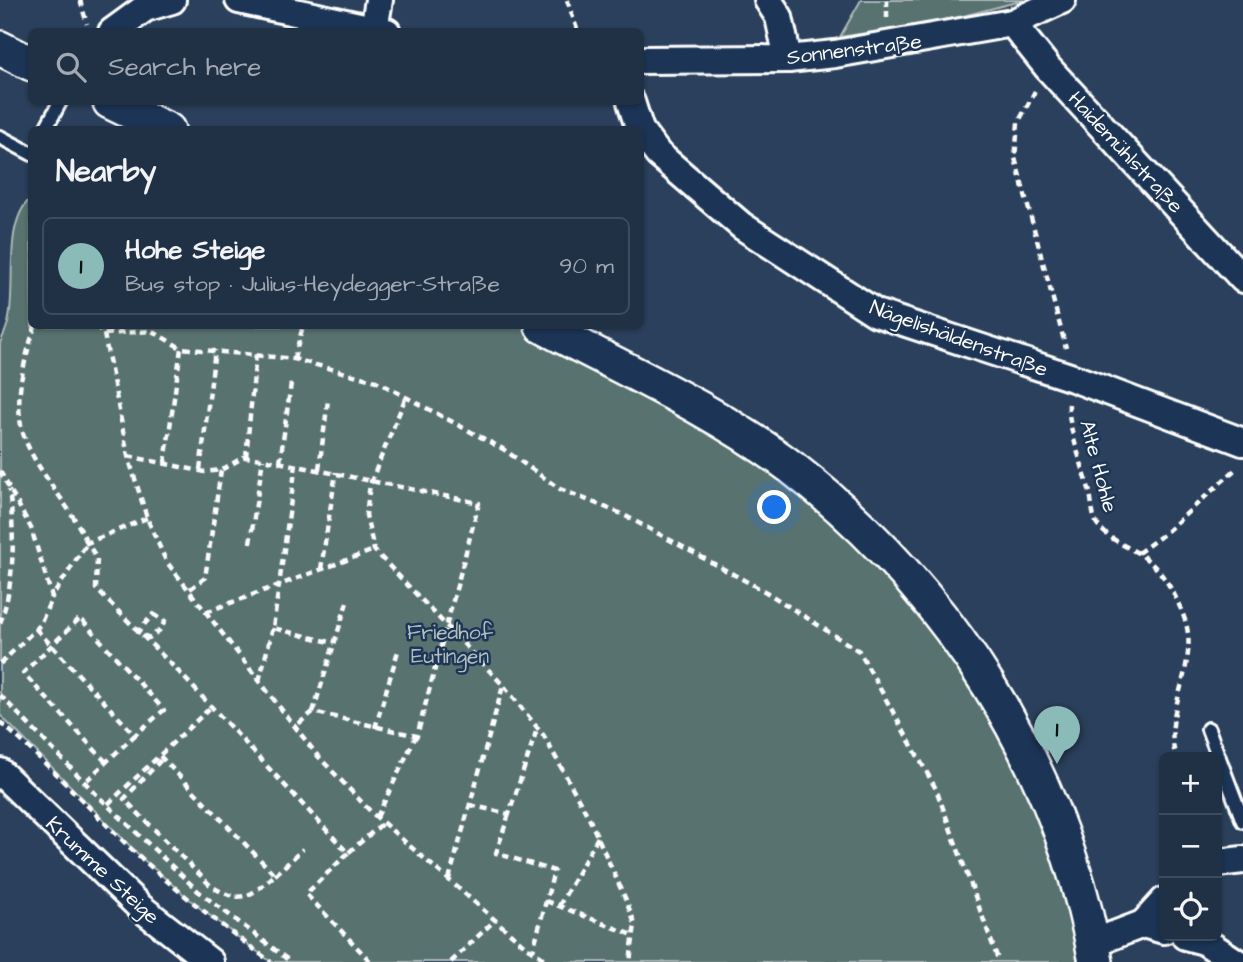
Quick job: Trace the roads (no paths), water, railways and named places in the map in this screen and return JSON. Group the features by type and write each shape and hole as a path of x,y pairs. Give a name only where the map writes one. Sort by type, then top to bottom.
{"street":[{"path":"118,28 145,8 172,0"},
{"path":"239,0 371,28"},
{"path":"379,0 380,28"},
{"path":"768,0 779,17 788,59"},
{"name":"Sonnenstraße","path":"644,60 788,59 938,38 1012,23 1062,0"},
{"name":"Haidemühlstraße","path":"1012,23 1048,68 1243,279"},
{"path":"0,48 28,62"},
{"path":"116,105 160,126"},
{"name":"Nägelishäldenstraße","path":"632,105 639,126"},
{"name":"Nägelishäldenstraße","path":"644,135 658,154 742,226 876,313 1073,378 1243,442"},
{"path":"548,329 712,416 789,466 850,516 911,579 964,645 1006,712 1029,759 1068,856 1094,953 1153,927"},
{"name":"Krumme Steige","path":"0,772 141,908 210,962"},
{"path":"1222,862 1243,860"},
{"path":"1204,941 1236,962"}],"lane":[{"path":"47,126 58,105"},
{"path":"0,137 28,152"},
{"path":"1208,729 1243,821"}],"place":[{"name":"Hohe Steige","path":"1057,764"}],"park label":[{"name":"Friedhof Eutingen","path":"450,644"}]}
